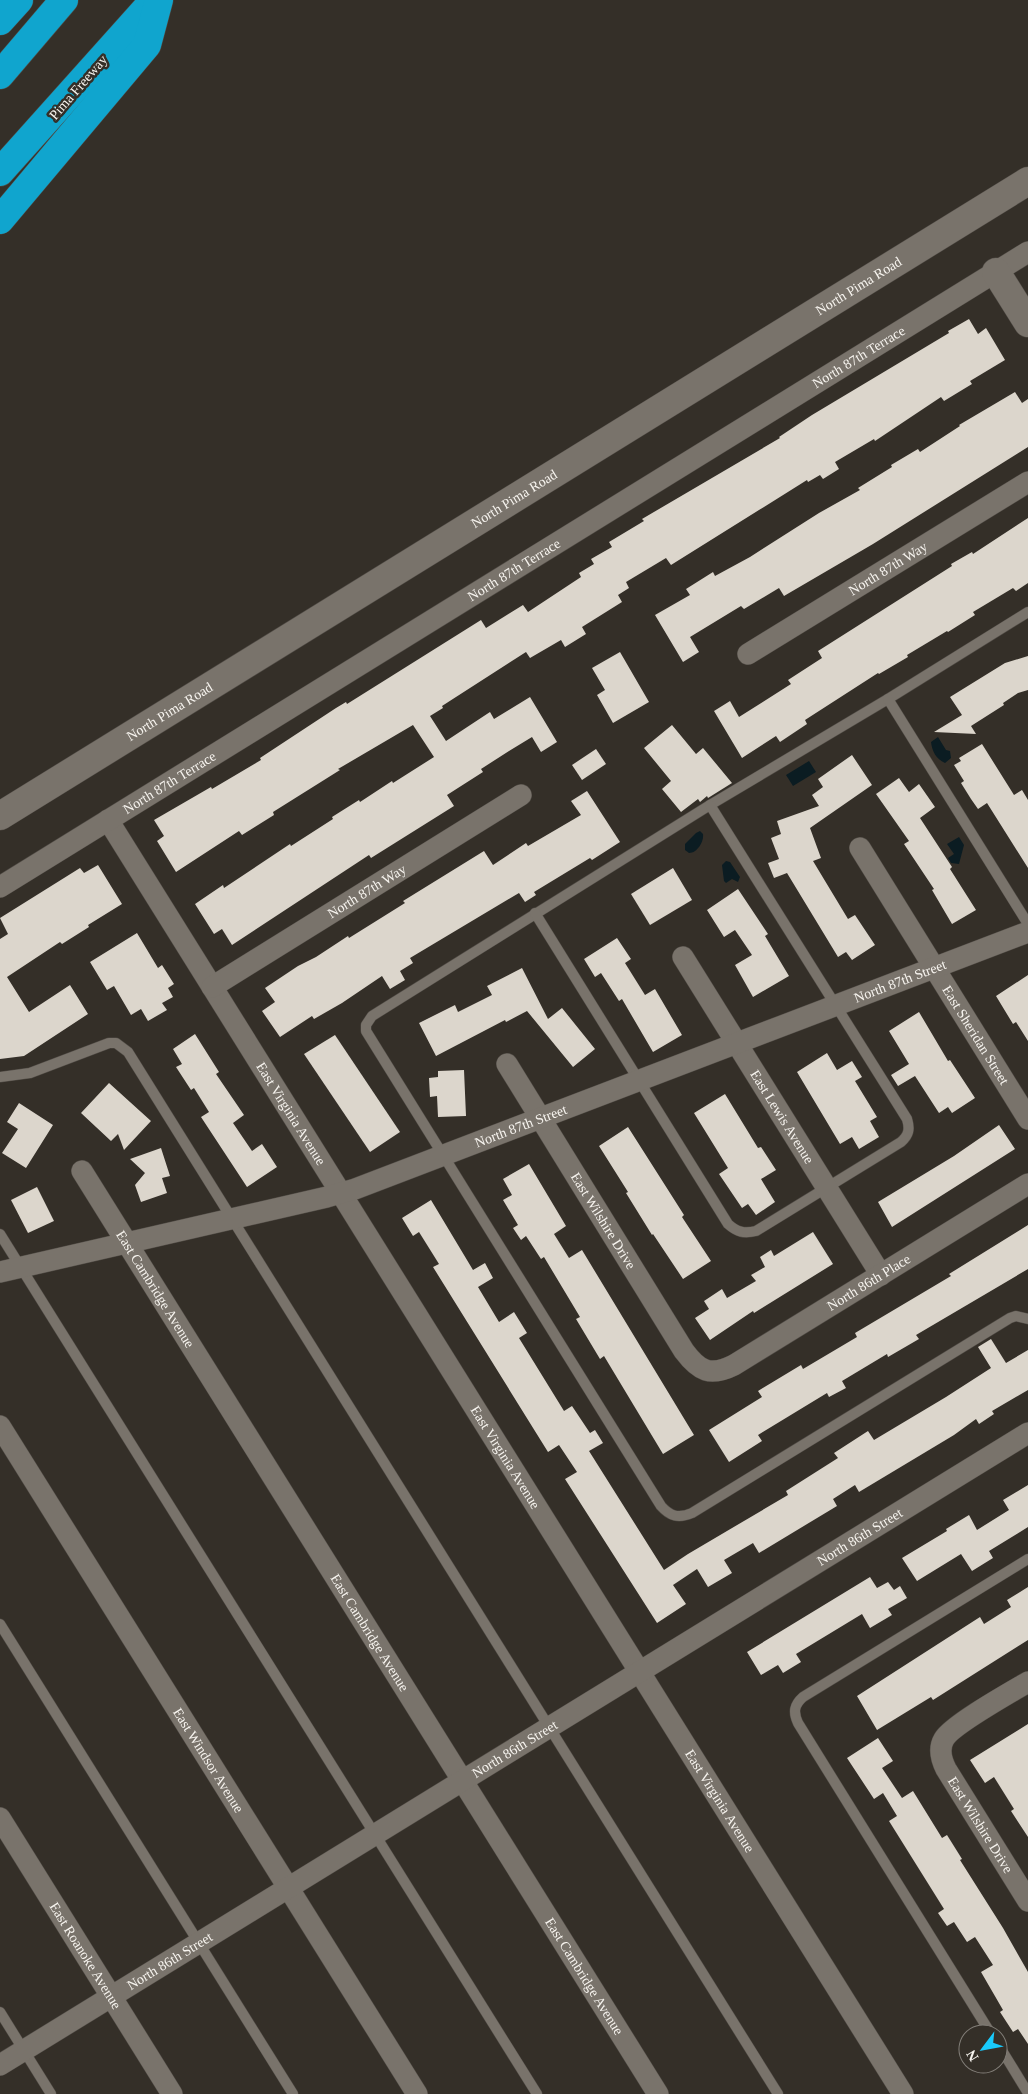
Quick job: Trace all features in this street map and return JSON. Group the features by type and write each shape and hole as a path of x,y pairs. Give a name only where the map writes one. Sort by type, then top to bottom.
{"highway":[{"path":"0,21 19,0"},
{"path":"0,75 64,0"},
{"name":"Pima Freeway","path":"0,172 154,0"},
{"path":"0,220 147,45 159,0"}],"main road":[{"name":"North Pima Road","path":"0,816 1028,181"},
{"path":"996,272 1028,323"}],"street":[{"name":"North 87th Terrace","path":"0,887 1028,252"},
{"name":"North 87th Way","path":"748,654 1028,482"},
{"name":"North 87th Way","path":"212,987 521,795"},
{"name":"East Virginia Avenue","path":"108,820 903,2094"},
{"name":"East Sheridan Street","path":"860,848 1028,1119"},
{"name":"North 87th Street","path":"0,1272 341,1194 1028,932"},
{"name":"East Lewis Avenue","path":"683,957 881,1275"},
{"name":"East Wilshire Drive","path":"507,1064 684,1351 697,1367 707,1371"},
{"name":"East Cambridge Avenue","path":"82,1171 658,2094"},
{"name":"North 86th Place","path":"707,1371 716,1372 734,1365 1028,1184"},
{"name":"East Windsor Avenue","path":"0,1426 417,2094"},
{"name":"North 86th Street","path":"0,2065 1028,1433"},
{"name":"East Wilshire Drive","path":"1028,1682 955,1728 944,1739 941,1746 941,1754 946,1769 1028,1901"},
{"name":"East Roanoke Avenue","path":"0,1818 172,2094"}],"lane":[{"path":"1028,612 535,913 372,1016 366,1025 368,1037 661,1506 668,1513 684,1517 692,1513 1010,1318 1016,1316 1028,1319"},
{"path":"888,699 1028,924"},
{"path":"535,913 728,1224 741,1232 756,1231 827,1188 906,1138 909,1132 907,1119 710,805"},
{"path":"0,1077 30,1073 109,1042 123,1047 128,1052 778,2094"},
{"path":"0,1234 537,2094"},
{"path":"986,2024 798,1723 794,1716 794,1708 803,1697 1028,1559"},
{"path":"0,1624 294,2094"},
{"path":"0,2012 51,2094"},
{"path":"1008,2060 1028,2093"}],"shaded area":[{"path":"938,737 946,750 950,751 951,758 945,763 937,757 932,749 931,742"},
{"path":"809,761 816,772 793,786 786,775"},
{"path":"700,831 703,834 701,844 695,851 689,853 685,850 685,844"},
{"path":"959,837 964,845 959,864 951,863 948,858 954,854 947,844"},
{"path":"726,861 730,862 740,877 738,882 732,879 726,883 724,881 722,865"}],"building":[{"path":"969,319 978,334 986,328 1005,360 970,381 972,384 944,401 941,397 875,441 874,439 835,462 839,469 823,479 820,475 808,482 807,480 671,565 666,558 626,582 629,588 618,595 622,602 582,627 586,634 565,647 561,640 530,658 526,652 442,706 443,708 430,716 446,741 490,712 494,719 530,697 557,742 541,752 532,737 509,751 481,769 483,772 447,795 454,806 371,858 369,855 232,945 222,929 214,934 195,904 223,885 224,888 290,844 291,846 359,800 360,802 434,757 413,725 338,769 340,770 273,812 274,815 242,835 239,831 176,872 157,841 164,836 154,820 261,760 260,758 336,708 346,702 347,704 481,620 486,628 523,605 528,612 581,577 579,573 594,564 591,559 612,547 609,542 644,521 642,519 780,438 812,415 949,333 948,331"},
{"path":"1015,392 1022,403 1028,399 1028,447 873,544 784,596 779,588 744,609 741,606 690,637 699,652 683,662 655,615 690,595 686,589 713,572 715,576 750,557 819,513 860,490 858,488 892,467 891,465 918,449 920,452 959,425"},
{"path":"1028,518 1028,583 1016,591 1013,588 973,612 975,615 907,655 908,657 878,673 805,720 807,724 780,742 776,736 742,758 714,711 730,701 739,717 791,684 788,680 822,658 818,651 952,566 951,564 972,552 973,554"},
{"path":"620,652 649,702 613,723 597,695 605,690 592,668"},
{"path":"1028,656 1028,690 1018,693 1003,703 1004,705 971,726 976,734 934,732 962,715 950,697 1005,663"},
{"path":"672,725 696,754 703,748 732,783 708,798 707,796 700,802 698,799 681,812 662,789 671,781 644,748"},
{"path":"982,744 1014,795 1022,790 1028,800 1028,868 987,803 978,809 961,783 964,781 954,765 961,761 959,758"},
{"path":"596,749 606,764 582,780 572,765"},
{"path":"852,755 872,785 810,828 821,858 813,861 848,919 855,915 875,945 852,960 846,952 838,957 787,873 774,878 768,863 779,859 771,838 781,834 777,821 819,806 812,795 823,787 818,779"},
{"path":"899,778 909,792 919,784 935,807 920,818 952,867 950,869 976,910 952,924 932,890 934,889 904,844 909,841 876,794"},
{"path":"587,791 620,842 534,892 536,895 525,902 519,893 410,958 413,963 400,971 405,980 390,989 382,976 342,1003 314,1019 312,1016 280,1037 262,1011 275,1002 265,988 298,966 316,957 348,936 349,938 405,903 403,901 484,851 493,865 526,843 528,846 581,815 571,801"},
{"path":"98,865 122,904 88,925 89,927 62,944 60,942 7,977 29,1012 70,985 88,1014 24,1056 0,1059 0,939 8,934 0,918 80,868 84,873"},
{"path":"673,868 692,900 650,925 631,894"},
{"path":"738,889 768,934 765,936 789,976 753,997 735,965 752,955 735,930 724,937 707,910"},
{"path":"137,933 158,968 162,965 174,984 168,988 173,997 162,1003 167,1010 148,1021 141,1009 131,1015 114,986 107,990 90,962"},
{"path":"617,938 631,959 625,963 645,995 655,989 682,1035 653,1052 622,999 619,1001 601,973 595,977 584,959"},
{"path":"522,968 548,1019 562,1008 595,1049 573,1067 527,1011 506,1022 505,1020 436,1056 419,1023 455,1005 458,1012 492,995 487,986"},
{"path":"1028,975 1028,1041 1016,1022 1013,1024 996,996"},
{"path":"919,1012 948,1061 950,1060 975,1098 952,1113 948,1107 939,1113 915,1076 898,1086 891,1075 909,1064 889,1031"},
{"path":"195,1034 219,1072 216,1074 244,1115 233,1123 252,1151 262,1144 277,1167 247,1187 201,1117 209,1112 194,1088 191,1090 176,1067 182,1064 173,1049"},
{"path":"335,1035 400,1132 370,1152 304,1054"},
{"path":"827,1053 837,1070 852,1061 862,1077 855,1081 877,1117 870,1121 879,1137 859,1149 852,1137 840,1144 797,1072"},
{"path":"464,1070 466,1116 438,1117 437,1096 430,1097 429,1078 438,1077 438,1071"},
{"path":"109,1083 151,1121 124,1150 118,1134 111,1141 81,1113"},
{"path":"725,1094 758,1148 761,1147 776,1170 761,1179 775,1202 756,1215 748,1204 742,1208 719,1174 728,1168 694,1113"},
{"path":"19,1103 53,1125 26,1168 2,1153 18,1129 7,1122"},
{"path":"999,1125 1015,1149 892,1227 878,1202 954,1156"},
{"path":"628,1127 711,1261 683,1279 652,1235 599,1146"},
{"path":"161,1148 170,1176 162,1178 167,1193 141,1202 135,1185 145,1173 130,1159"},
{"path":"529,1164 566,1226 554,1234 569,1258 582,1250 694,1435 663,1454 604,1356 600,1359 576,1319 580,1317 544,1257 541,1259 526,1236 521,1240 513,1228 518,1225 503,1200 512,1195 503,1179"},
{"path":"37,1187 54,1221 28,1233 11,1200"},
{"path":"431,1200 473,1270 485,1263 493,1278 478,1287 499,1322 514,1312 527,1333 519,1338 564,1411 572,1406 590,1433 595,1430 603,1443 589,1451 664,1570 788,1495 786,1491 838,1458 834,1453 868,1431 874,1440 991,1368 978,1347 991,1339 1006,1363 1028,1350 1028,1390 992,1411 994,1414 979,1424 976,1419 954,1435 859,1492 855,1485 833,1499 837,1506 759,1553 753,1543 724,1560 732,1573 708,1587 697,1569 673,1585 686,1604 657,1623 565,1479 577,1472 559,1445 548,1452 433,1267 439,1264 419,1232 413,1236 402,1218"},
{"path":"1028,1225 1028,1269 916,1335 919,1339 888,1357 887,1354 842,1381 846,1388 829,1397 827,1393 758,1435 762,1441 729,1462 709,1430 762,1397 758,1391 801,1365 803,1369 857,1337 855,1333 951,1276 949,1274"},
{"path":"813,1232 833,1264 754,1313 753,1311 710,1340 695,1318 709,1309 704,1301 722,1289 727,1298 756,1281 751,1275 765,1267 760,1257 771,1250 774,1256"},
{"path":"1028,1485 1028,1527 989,1551 993,1558 972,1571 961,1554 917,1581 902,1558 947,1531 946,1529 969,1515 977,1530 1009,1510 1003,1500"},
{"path":"870,1577 877,1588 888,1582 894,1590 900,1586 907,1598 888,1609 892,1615 870,1628 862,1614 796,1654 801,1662 783,1673 778,1665 761,1675 747,1652"},
{"path":"1028,1587 1028,1640 933,1700 931,1697 877,1730 857,1696 980,1617 984,1624 1011,1607 1007,1600"},
{"path":"1028,1724 1028,1837 1011,1811 1014,1809 994,1777 985,1783 970,1760"},
{"path":"878,1738 893,1761 882,1768 902,1798 913,1791 942,1838 947,1835 962,1859 960,1860 1028,1972 1028,2044 1018,2029 1013,2032 1000,2012 1003,2010 981,1972 993,1965 975,1937 967,1942 954,1922 947,1926 938,1913 944,1909 889,1821 897,1816 883,1793 874,1799 847,1758"}]}
